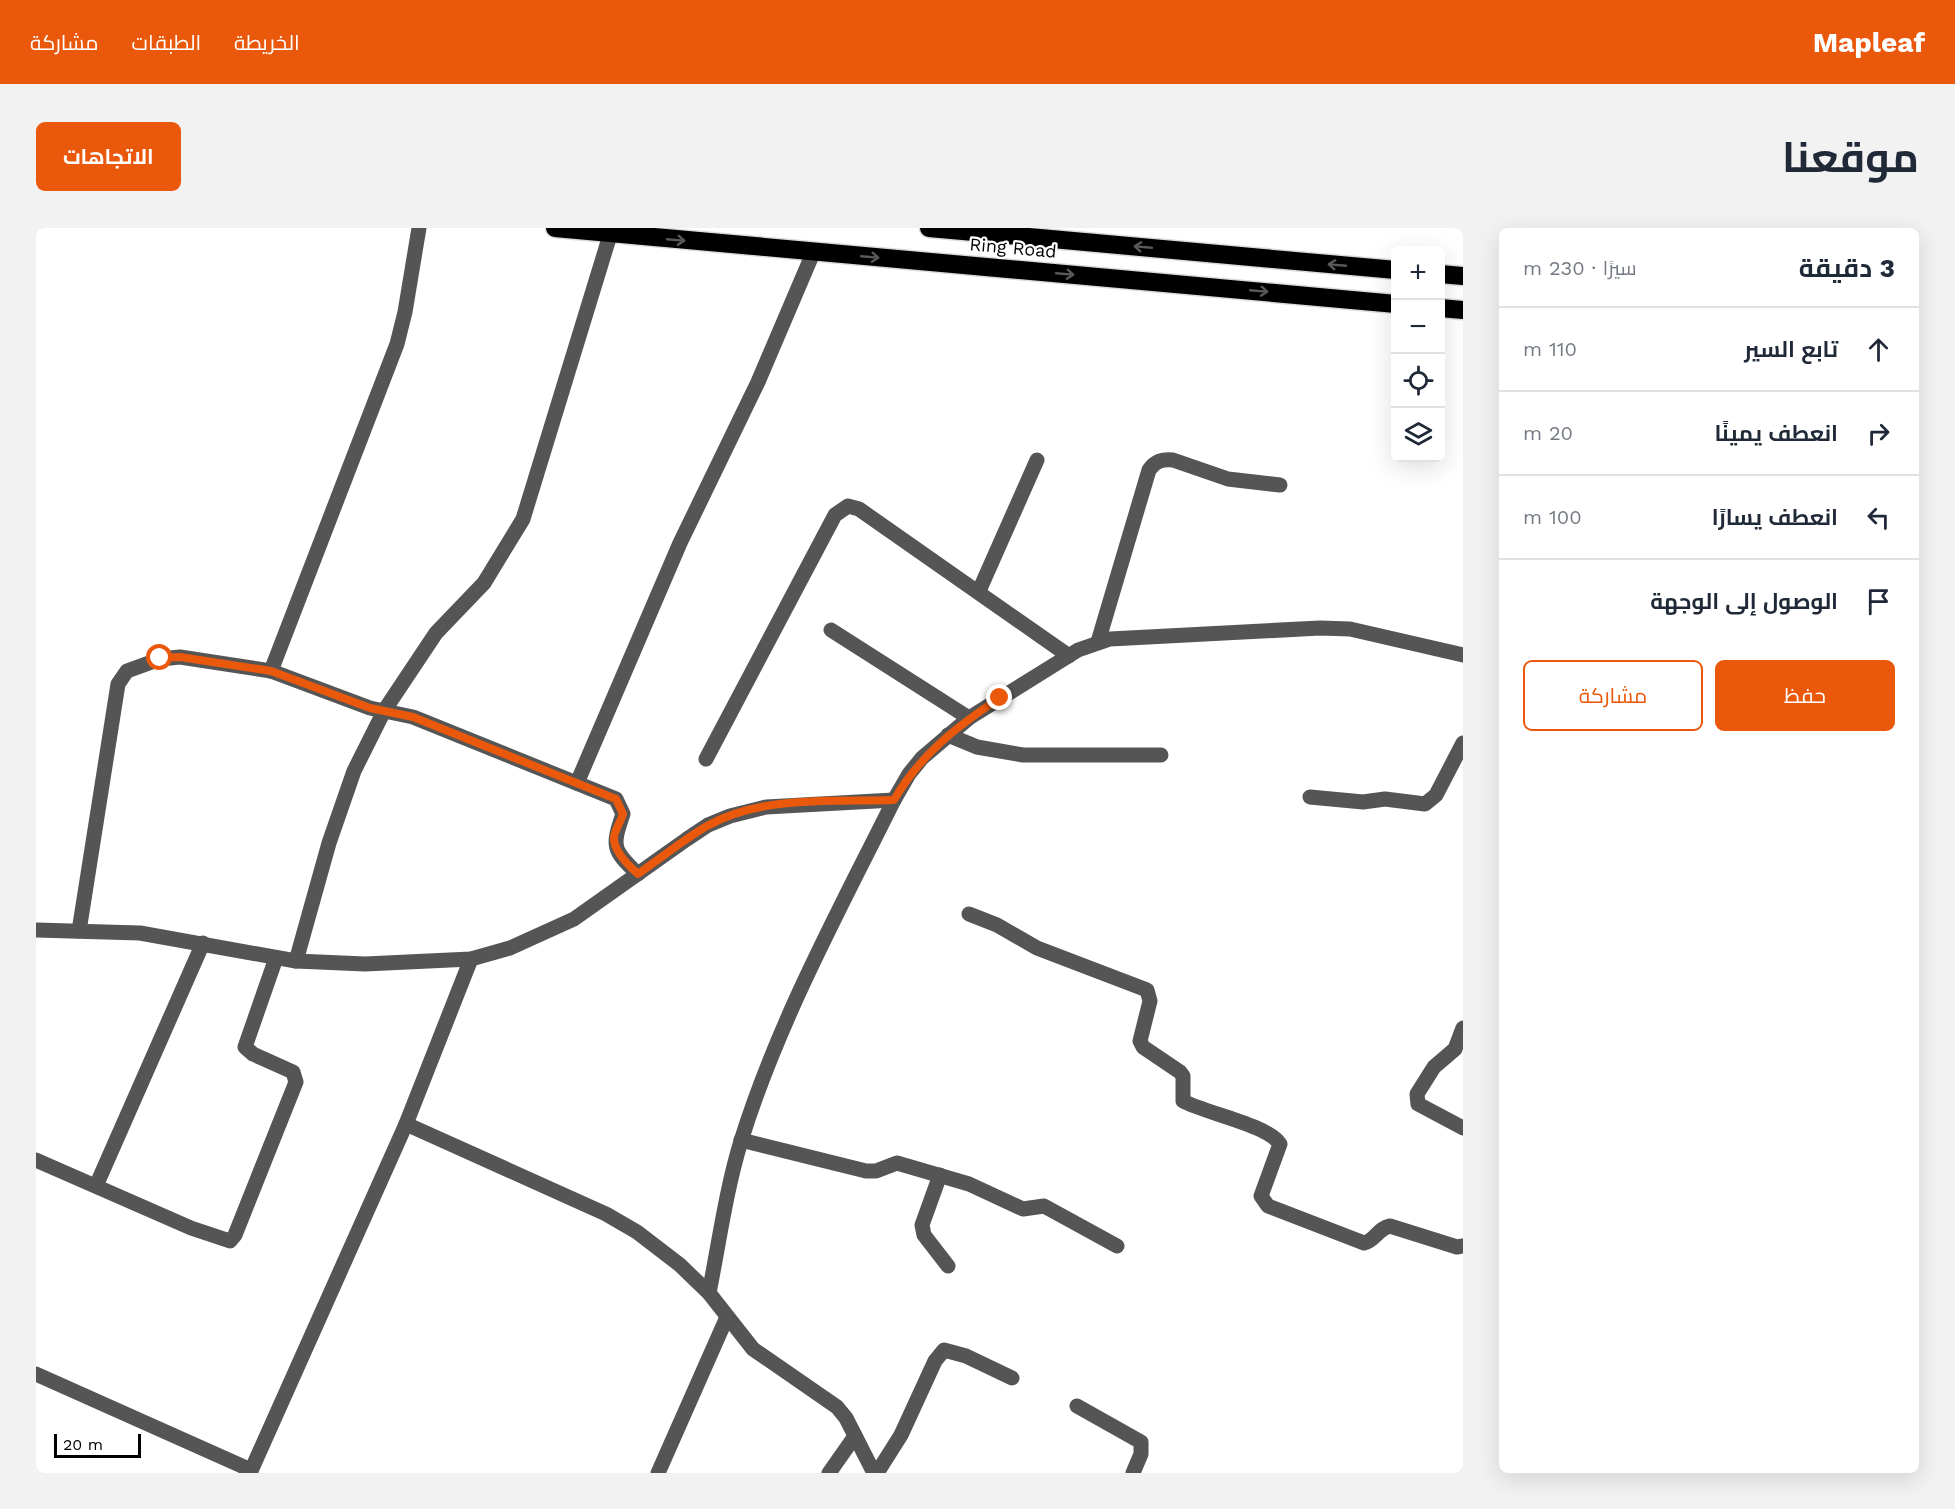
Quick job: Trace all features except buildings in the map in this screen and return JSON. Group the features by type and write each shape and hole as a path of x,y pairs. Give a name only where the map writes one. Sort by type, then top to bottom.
{"highway":[{"name":"Ring Road","path":"555,228 610,235 1391,304"},
{"name":"Ring Road","path":"929,228 1391,270"},
{"path":"1445,274 1463,276"},
{"path":"1445,308 1463,310"}],"street":[{"path":"271,671 397,344 405,312 418,228"},
{"path":"296,961 329,843 354,771 384,711 436,633 484,583 523,519 610,235"},
{"path":"577,783 680,543 758,382 813,253"},
{"path":"1098,642 1149,470 1153,464 1163,459 1173,460 1228,479 1280,485"},
{"path":"979,591 1037,460"},
{"path":"706,759 835,515 848,506 859,509 1069,656"},
{"path":"709,1293 741,1140 753,1102 795,1002 894,800 909,774 948,735 969,718 1069,656 1098,642 1136,636 1350,629 1463,655"},
{"path":"831,630 969,718"},
{"path":"79,931 118,684 127,671 143,663 180,657 271,671 370,708 413,717 616,799 623,814 614,838 625,862 638,874"},
{"path":"948,735 977,747 1023,755 1161,755"},
{"path":"1310,797 1425,804 1436,795 1463,743"},
{"path":"36,930 140,933 296,961 365,964 471,959 510,948 574,919 708,825 751,810 822,802 894,800"},
{"path":"969,914 1037,948 1147,990 1150,1001 1140,1041 1143,1047 1183,1076 1183,1101 1261,1131 1280,1144 1274,1166 1263,1190 1263,1201 1268,1206 1364,1243 1372,1240 1383,1227 1390,1226 1457,1247 1463,1246"},
{"path":"96,1186 203,943"},
{"path":"36,1160 221,1240 230,1241 235,1235 296,1082 293,1072 253,1054 245,1047 276,958"},
{"path":"36,1374 251,1472 406,1124 471,959"},
{"path":"1463,1028 1455,1049 1434,1067 1417,1094 1416,1100 1418,1104 1463,1128"},
{"path":"406,1124 622,1222 680,1264 709,1293 753,1349 837,1407 846,1418 876,1473 901,1435 935,1361 944,1350 966,1356 1012,1378"},
{"path":"741,1140 866,1171 876,1171 897,1163 940,1175 969,1184 1019,1208 1044,1206 1118,1246"},
{"path":"940,1175 922,1225 924,1235 948,1266"},
{"path":"658,1473 727,1317"},
{"path":"1077,1406 1141,1442 1141,1454 1133,1473"},
{"path":"829,1473 855,1436"}],"route":[{"path":"160,658 180,657 271,671 370,708 413,717 616,799 623,814 614,838 616,847 625,862 638,874 708,825 730,816 766,807 822,802 894,800 909,774 922,758 969,718 1000,698"}]}
